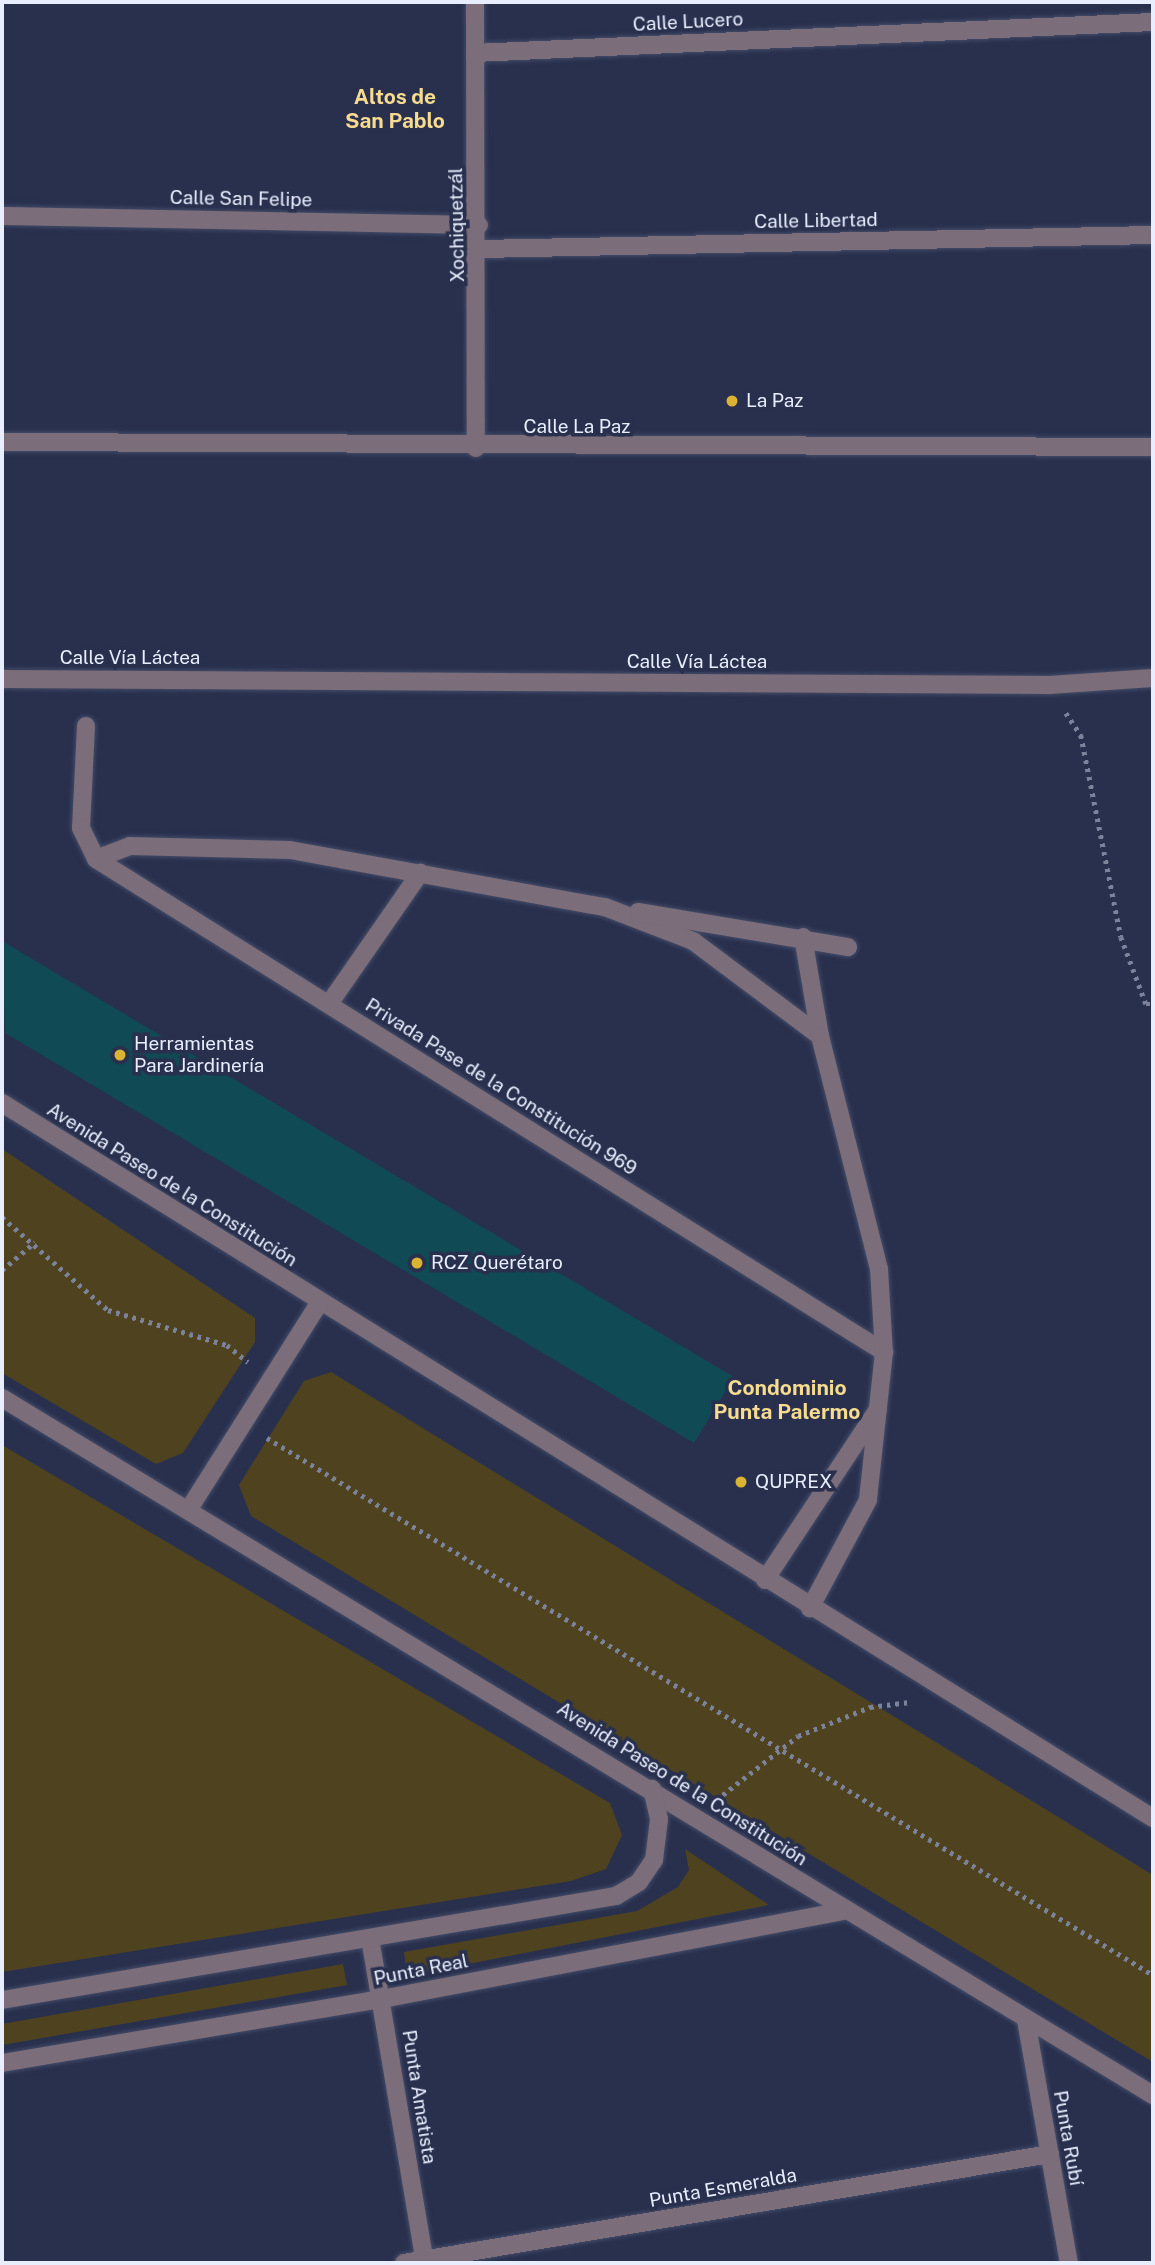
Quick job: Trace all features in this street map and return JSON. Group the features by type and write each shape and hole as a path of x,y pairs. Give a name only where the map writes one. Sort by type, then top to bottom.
{"street":[{"name":"Xochiquetzál","path":"475,2 480,249 476,448"},
{"name":"Calle Lucero","path":"475,53 1153,22"},
{"name":"Calle San Felipe","path":"2,216 479,225"},
{"name":"Calle Libertad","path":"480,249 1153,235"},
{"name":"Calle La Paz","path":"2,442 476,448 1153,447"},
{"name":"Calle Vía Láctea","path":"2,678 1049,685 1153,678"},
{"path":"86,726 81,828 96,859 130,846 290,850 605,907 803,937 849,947"},
{"name":"Privada Pase de la Constitución 969","path":"96,859 884,1352"},
{"path":"329,1004 420,873"},
{"path":"605,907 693,942 820,1036"},
{"path":"803,937 820,1036 879,1269 884,1352 882,1403 868,1500 810,1608"},
{"name":"Avenida Paseo de la Constitución","path":"2,1103 810,1608 1153,1818"},
{"path":"189,1508 274,1382 320,1302"},
{"name":"Avenida Paseo de la Constitución","path":"2,1398 189,1508 1153,2095"},
{"path":"765,1580 882,1403"},
{"name":"Punta Real","path":"2,2000 616,1896 639,1882 654,1860 659,1819 652,1789"},
{"name":"Punta Real","path":"2,2063 382,2000 847,1910"},
{"name":"Punta Amatista","path":"370,1938 424,2262"},
{"name":"Punta Rubí","path":"1026,2020 1069,2263"},
{"name":"Punta Esmeralda","path":"404,2263 424,2262 1050,2154"}],"path":[{"path":"1049,685 1080,735 1121,937 1146,1004 1153,1004"},
{"path":"2,1217 35,1242 108,1310 227,1345 274,1382"},
{"path":"2,1270 35,1242"},
{"path":"279,1445 1153,1975"},
{"path":"699,1819 733,1781 780,1749 870,1707 952,1696"}],"shaded area":[{"path":"2,1149 255,1318 255,1342 183,1453 156,1464 2,1373"},
{"path":"331,1372 1153,1875 1153,2062 251,1516 239,1485 304,1381"},
{"path":"2,1445 610,1803 622,1835 606,1869 571,1881 2,1972"},
{"path":"685,1849 769,1905 407,1976 404,1952 637,1911 678,1887 689,1870"},
{"path":"343,1964 347,1985 2,2045 2,2024"}],"building":[{"path":"2,941 734,1377 694,1443 5,1033"}],"place":[{"name":"La Paz","path":"732,401"},
{"name":"Herramientas Para Jardinería","path":"120,1055"},
{"name":"RCZ Querétaro","path":"417,1263"},
{"name":"QUPREX","path":"741,1482"}],"district":[{"name":"Altos de San Pablo","path":"395,109"},
{"name":"Condominio Punta Palermo","path":"787,1400"}]}
